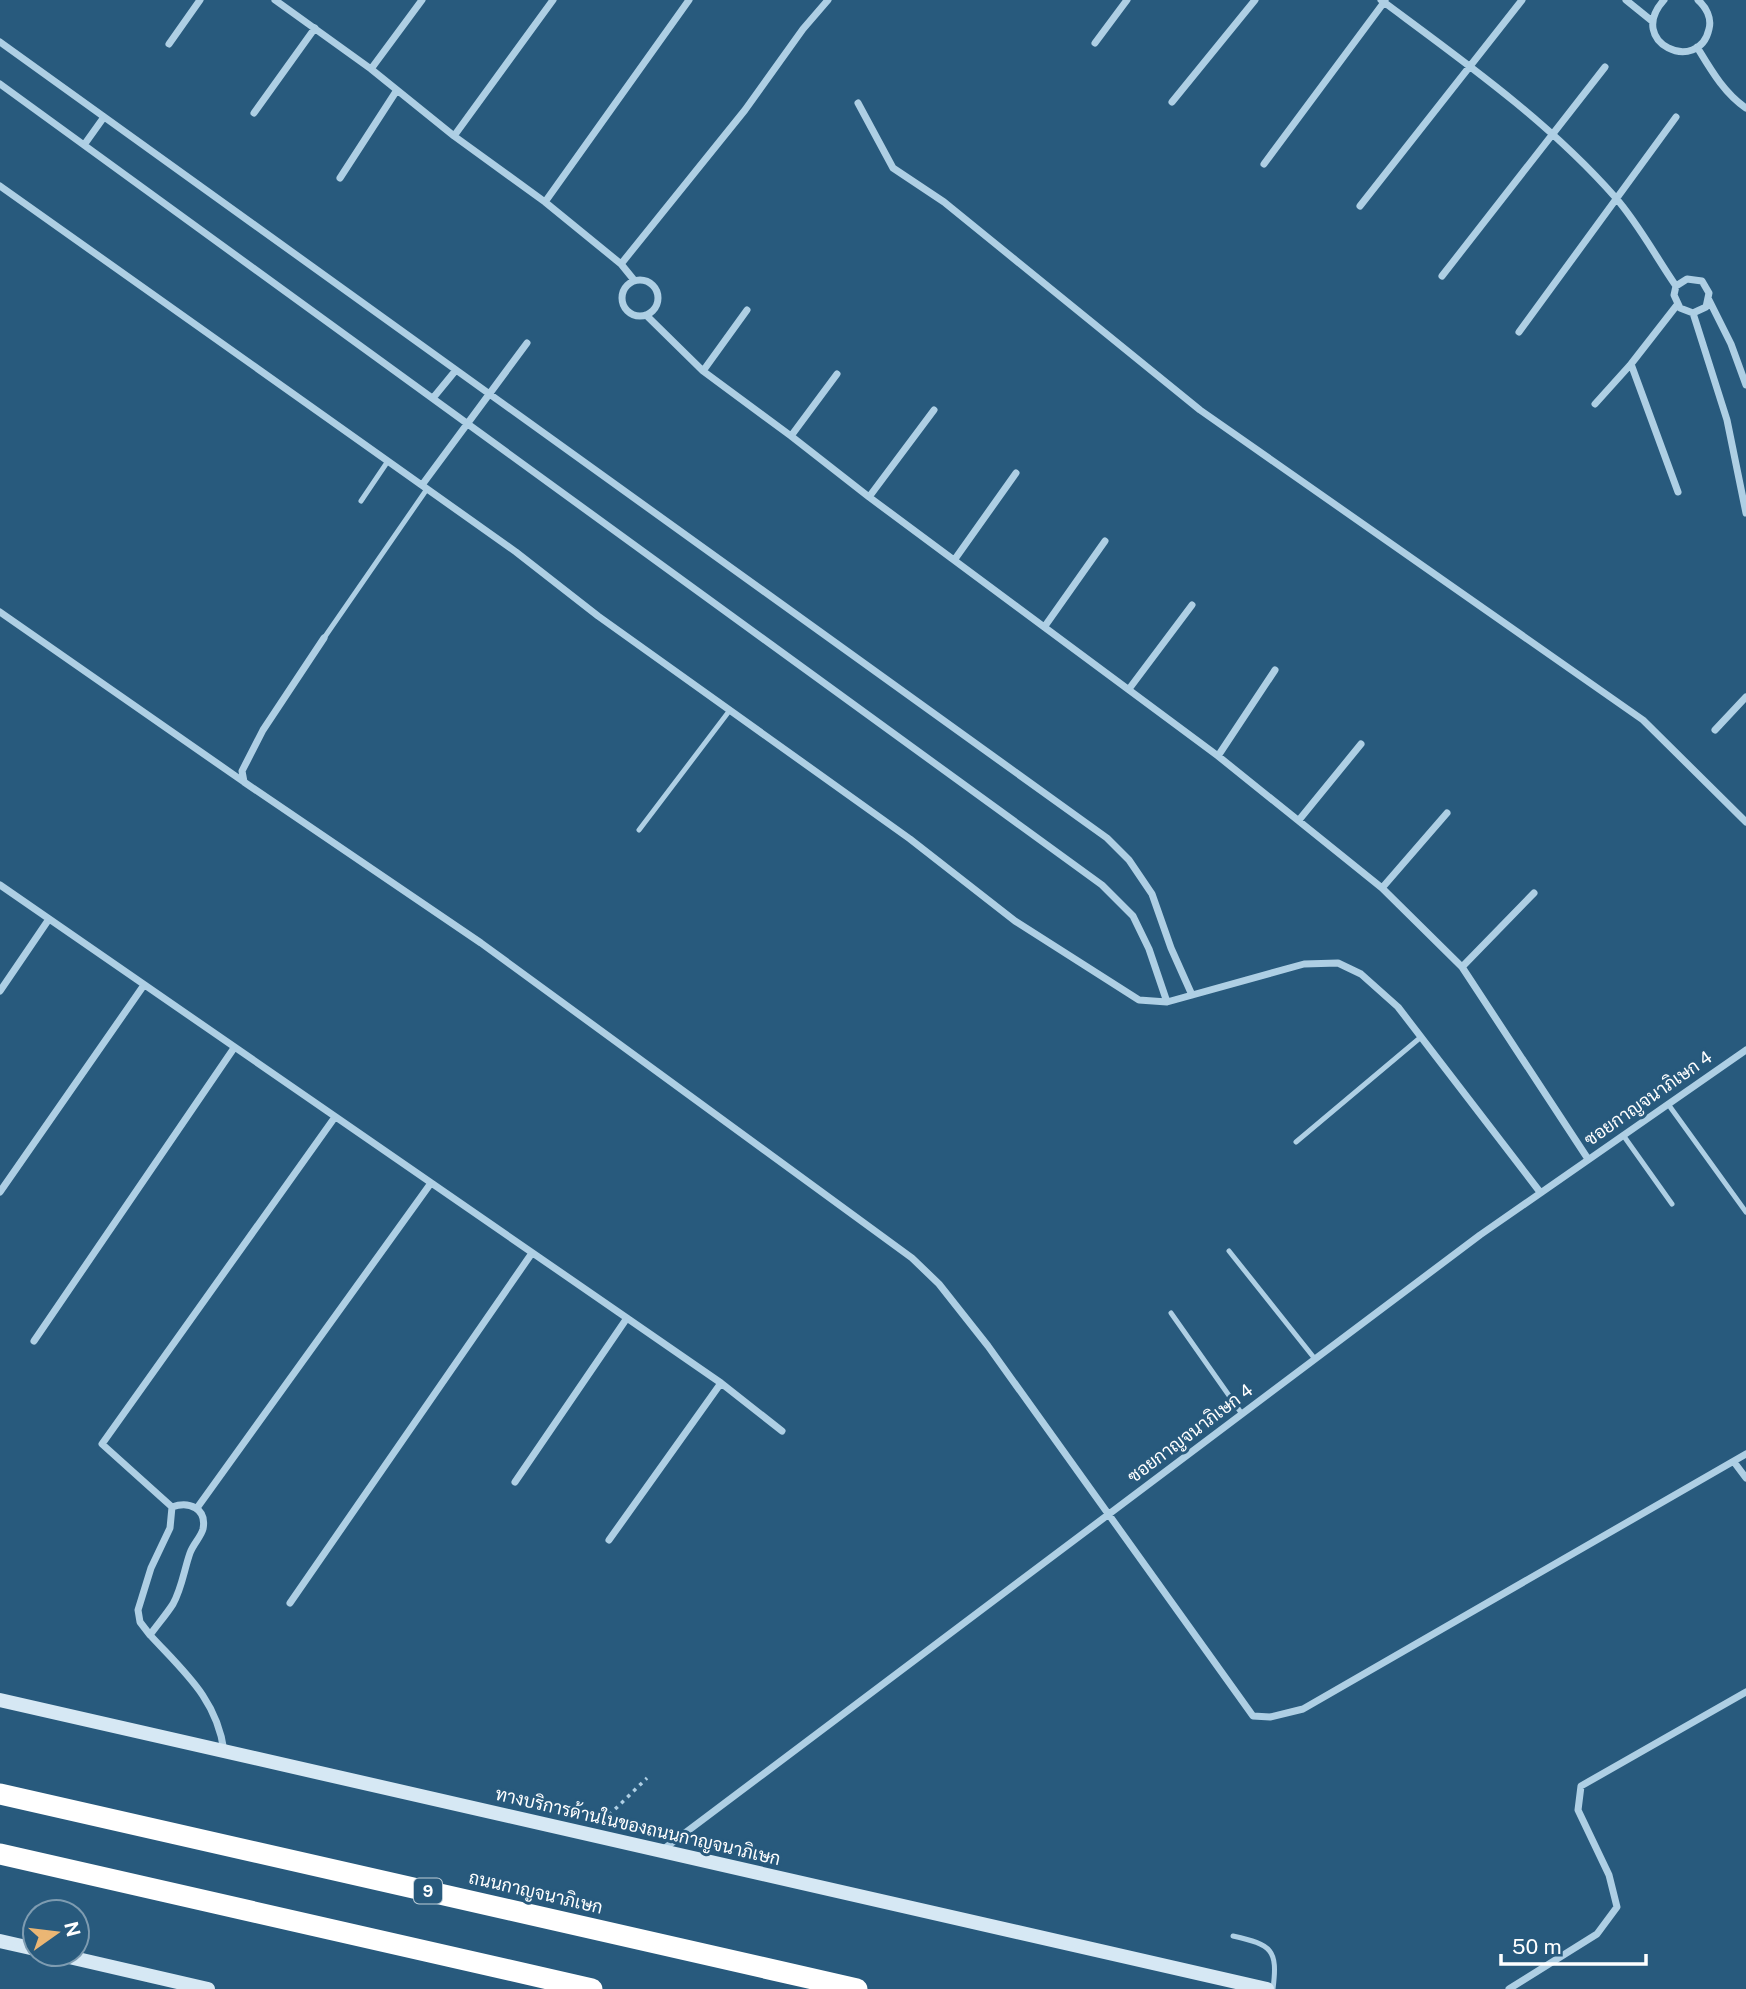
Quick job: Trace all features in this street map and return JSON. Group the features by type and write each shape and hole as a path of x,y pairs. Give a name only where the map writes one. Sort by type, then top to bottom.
{"highway":[{"name":"ถนนกาญจนาภิเษก","path":"0,1794 857,1989"},
{"path":"0,1854 592,1989"}],"main road":[{"name":"ทางบริการด้านในของถนนกาญจนาภิเษก","path":"0,1700 1267,1989"},
{"path":"0,1941 21,1946"},
{"path":"91,1962 208,1989"}],"street":[{"path":"169,44 200,0"},
{"path":"275,0 545,202 621,264 634,281"},
{"path":"370,69 422,0"},
{"path":"454,136 553,0"},
{"path":"545,202 689,0"},
{"path":"621,264 745,110 803,29 828,0"},
{"path":"1095,43 1127,0"},
{"path":"1172,102 1255,0"},
{"path":"1360,206 1522,0"},
{"path":"1626,0 1652,21"},
{"path":"1664,0 1656,9 1652,21 1653,32 1666,48 1676,52 1697,47 1709,30 1710,20 1706,9 1698,0"},
{"path":"1264,164 1384,1 1471,66 1551,134 1617,199 1675,286 1677,304 1686,312 1693,313 1706,307 1709,293 1702,281 1687,279 1675,286"},
{"path":"254,113 315,28"},
{"path":"0,42 1107,838 1129,860 1152,894 1171,948 1192,995"},
{"path":"1697,47 1734,100 1746,108"},
{"path":"1442,276 1605,67"},
{"path":"0,84 1102,885 1133,916 1149,949 1167,1002"},
{"path":"340,178 397,90"},
{"path":"858,103 893,167 944,202 1199,410 1643,720 1746,822"},
{"path":"84,145 104,117"},
{"path":"1519,332 1676,117"},
{"path":"0,186 516,552 598,616 910,839 1015,920 1139,1000 1167,1002 1304,964 1338,963 1362,974 1398,1007 1540,1192"},
{"path":"643,280 652,284 657,292 658,302 654,310 646,315 636,316 628,312 622,304 622,294 626,286 634,281 643,280"},
{"path":"1709,300 1731,344 1746,385"},
{"path":"1595,404 1632,364 1677,304"},
{"path":"703,370 747,310"},
{"path":"1693,313 1727,420 1746,513"},
{"path":"646,315 703,370 869,497 1219,756 1382,888 1462,967 1588,1158"},
{"path":"424,487 527,343"},
{"path":"1632,364 1678,492"},
{"path":"433,398 456,370"},
{"path":"791,436 837,374"},
{"path":"869,497 934,410"},
{"path":"955,559 1016,473"},
{"path":"1045,626 1105,541"},
{"path":"1129,689 1192,604"},
{"path":"0,612 481,943 912,1258 939,1284 988,1346 1253,1716 1270,1717 1303,1709 1746,1454"},
{"path":"244,782 242,771 263,730 324,638"},
{"path":"1219,756 1275,670"},
{"path":"1716,730 1746,697"},
{"path":"1299,820 1361,744"},
{"path":"1382,888 1447,813"},
{"path":"0,885 721,1383 782,1430"},
{"path":"1462,967 1534,893"},
{"path":"0,991 49,919"},
{"path":"0,1192 144,985"},
{"path":"34,1341 234,1048"},
{"name":"ซอยกาญจนาภิเษก 4","path":"661,1851 1540,1192 1746,1050"},
{"path":"172,1507 102,1444 335,1117"},
{"path":"197,1508 431,1183"},
{"path":"290,1603 532,1253"},
{"path":"515,1482 626,1318"},
{"path":"609,1541 721,1383"},
{"path":"1734,1462 1746,1478"},
{"path":"150,1635 173,1604 190,1552 201,1535 203,1520 197,1508 184,1504 172,1507"},
{"path":"172,1507 170,1528 151,1568 138,1609 139,1622 204,1694 214,1711 224,1751"},
{"path":"1509,1989 1597,1934 1617,1907 1609,1875 1578,1810 1581,1786 1746,1692"}],"lane":[{"path":"361,501 388,461"},
{"path":"324,638 424,487"},
{"path":"639,830 730,710"},
{"path":"1296,1142 1421,1037"},
{"path":"1668,1104 1746,1212"},
{"path":"1623,1135 1672,1204"},
{"path":"1229,1251 1315,1359"},
{"path":"1171,1313 1242,1413"},
{"path":"1233,1936 1256,1941 1267,1947 1276,1965 1273,1989"}],"path":[{"path":"589,1835 647,1778"}]}
